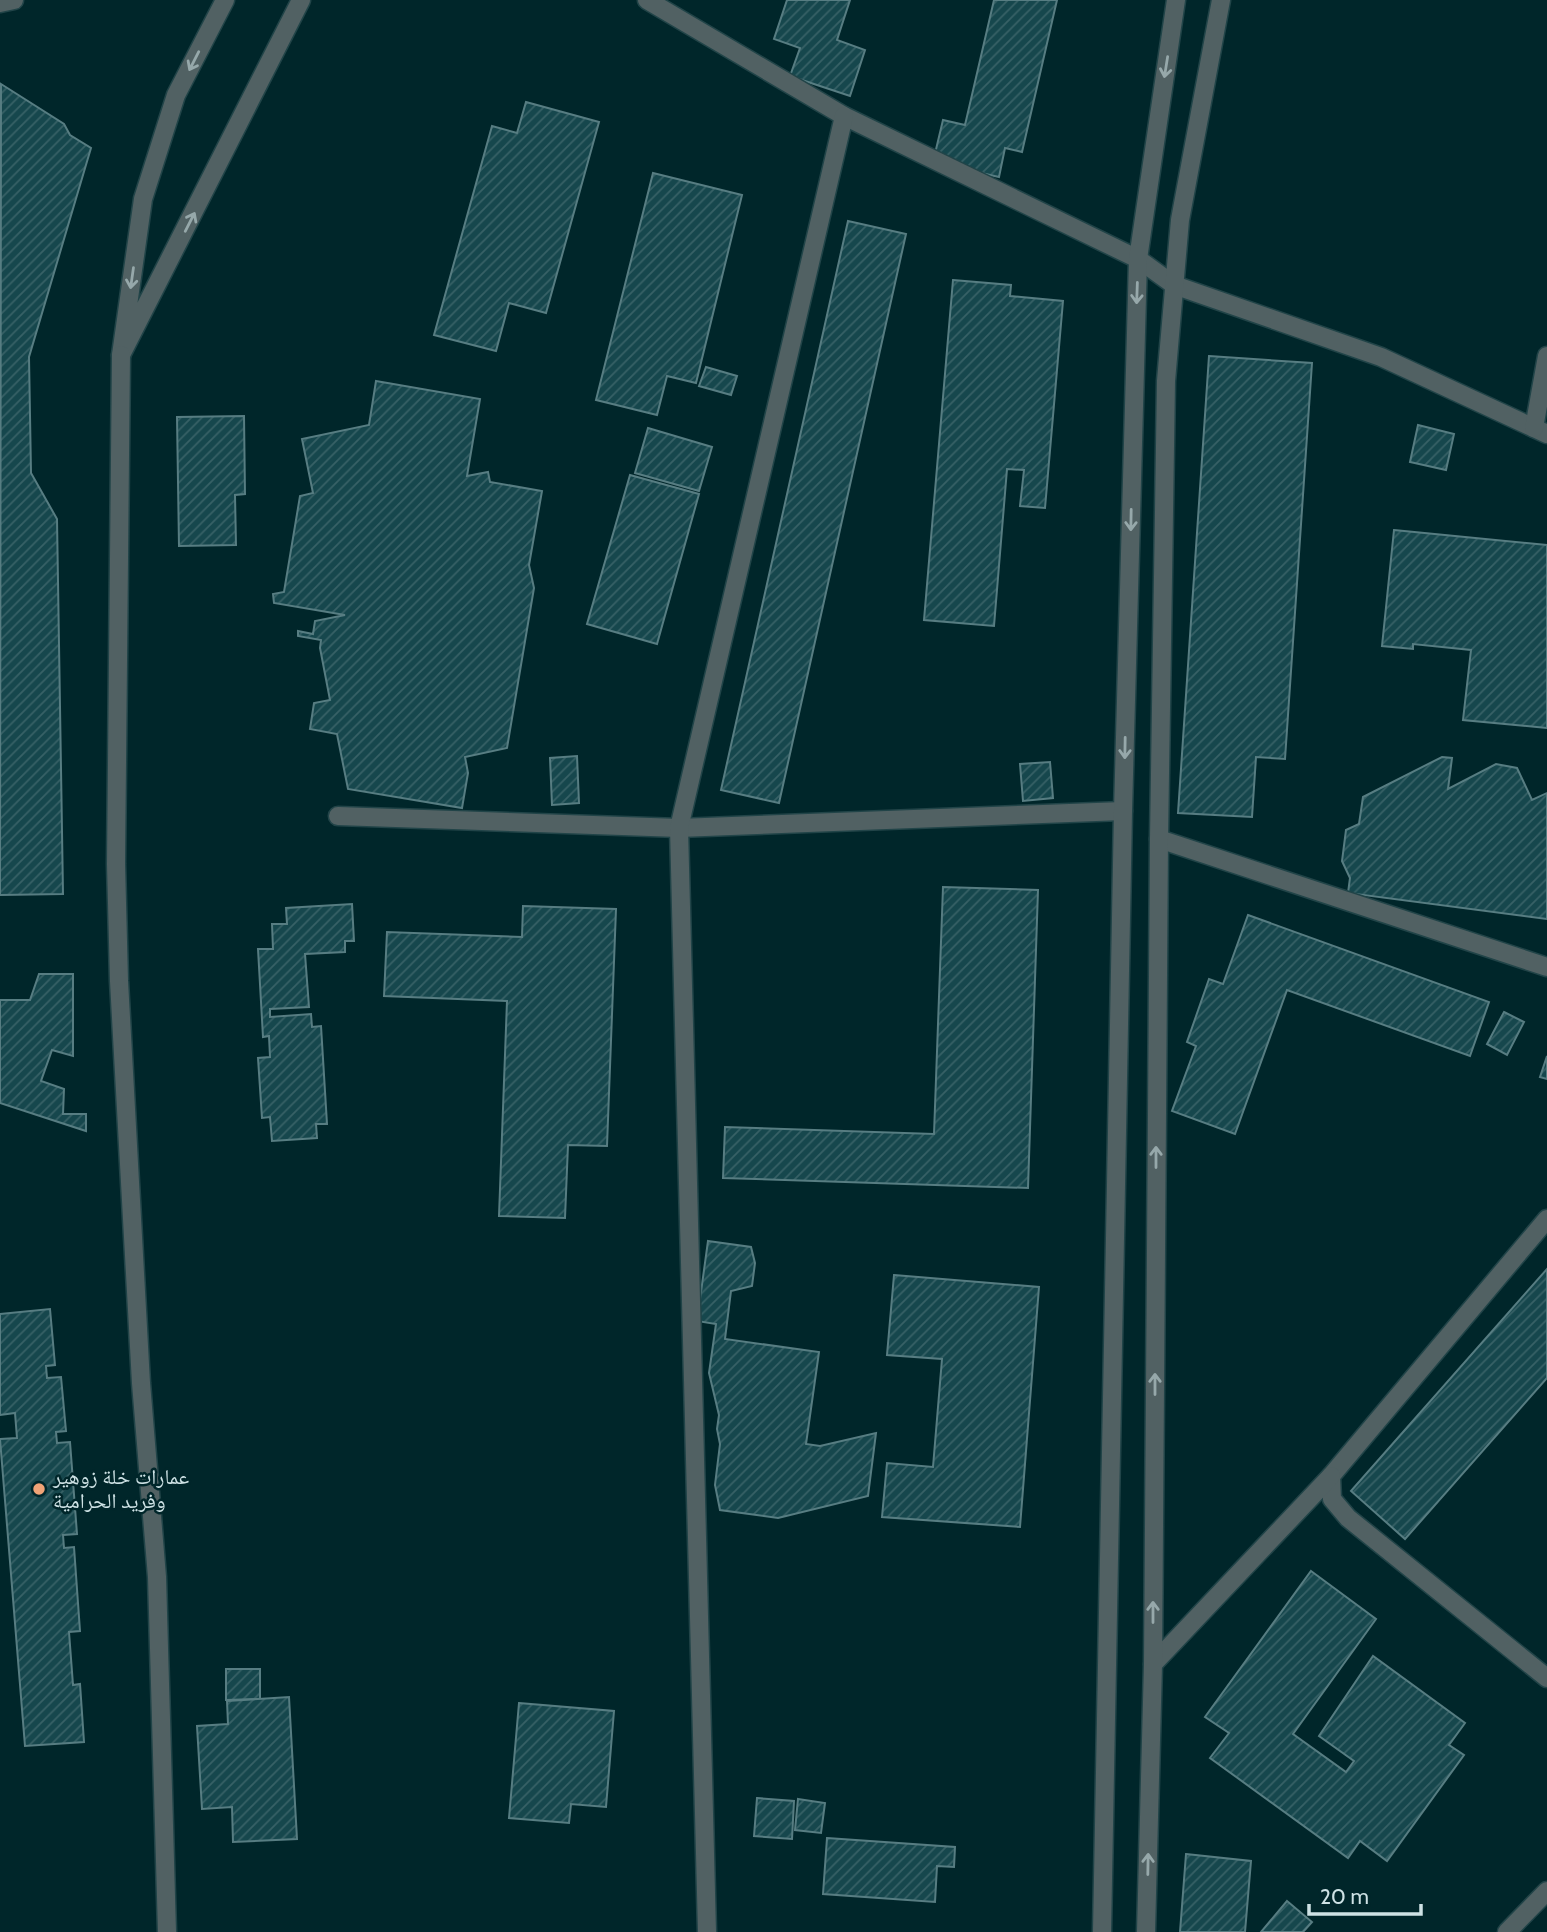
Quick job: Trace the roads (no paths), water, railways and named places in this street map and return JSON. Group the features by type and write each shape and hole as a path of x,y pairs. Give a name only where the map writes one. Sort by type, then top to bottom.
{"street":[{"path":"0,3 13,0"},
{"path":"167,1932 157,1577 141,1383 119,981 116,864 121,355 142,199 176,95 225,0"},
{"path":"121,355 301,0"},
{"path":"647,0 844,116 1138,259 1174,285 1381,357 1541,431 1547,356"},
{"path":"1102,1932 1123,811 1138,259 1177,0"},
{"path":"1146,1932 1153,1664 1158,839 1166,381 1180,220 1221,0"},
{"path":"707,1932 679,828 844,116"},
{"path":"338,816 679,828 1123,811"},
{"path":"1158,839 1547,967"},
{"path":"1153,1664 1331,1476 1547,1219"},
{"path":"1331,1476 1332,1499 1348,1518 1547,1678"},
{"path":"1507,1932 1547,1891"}],"place":[{"name":"عمارات خلة زوهير وفريد الحرامية","path":"39,1489"}]}
